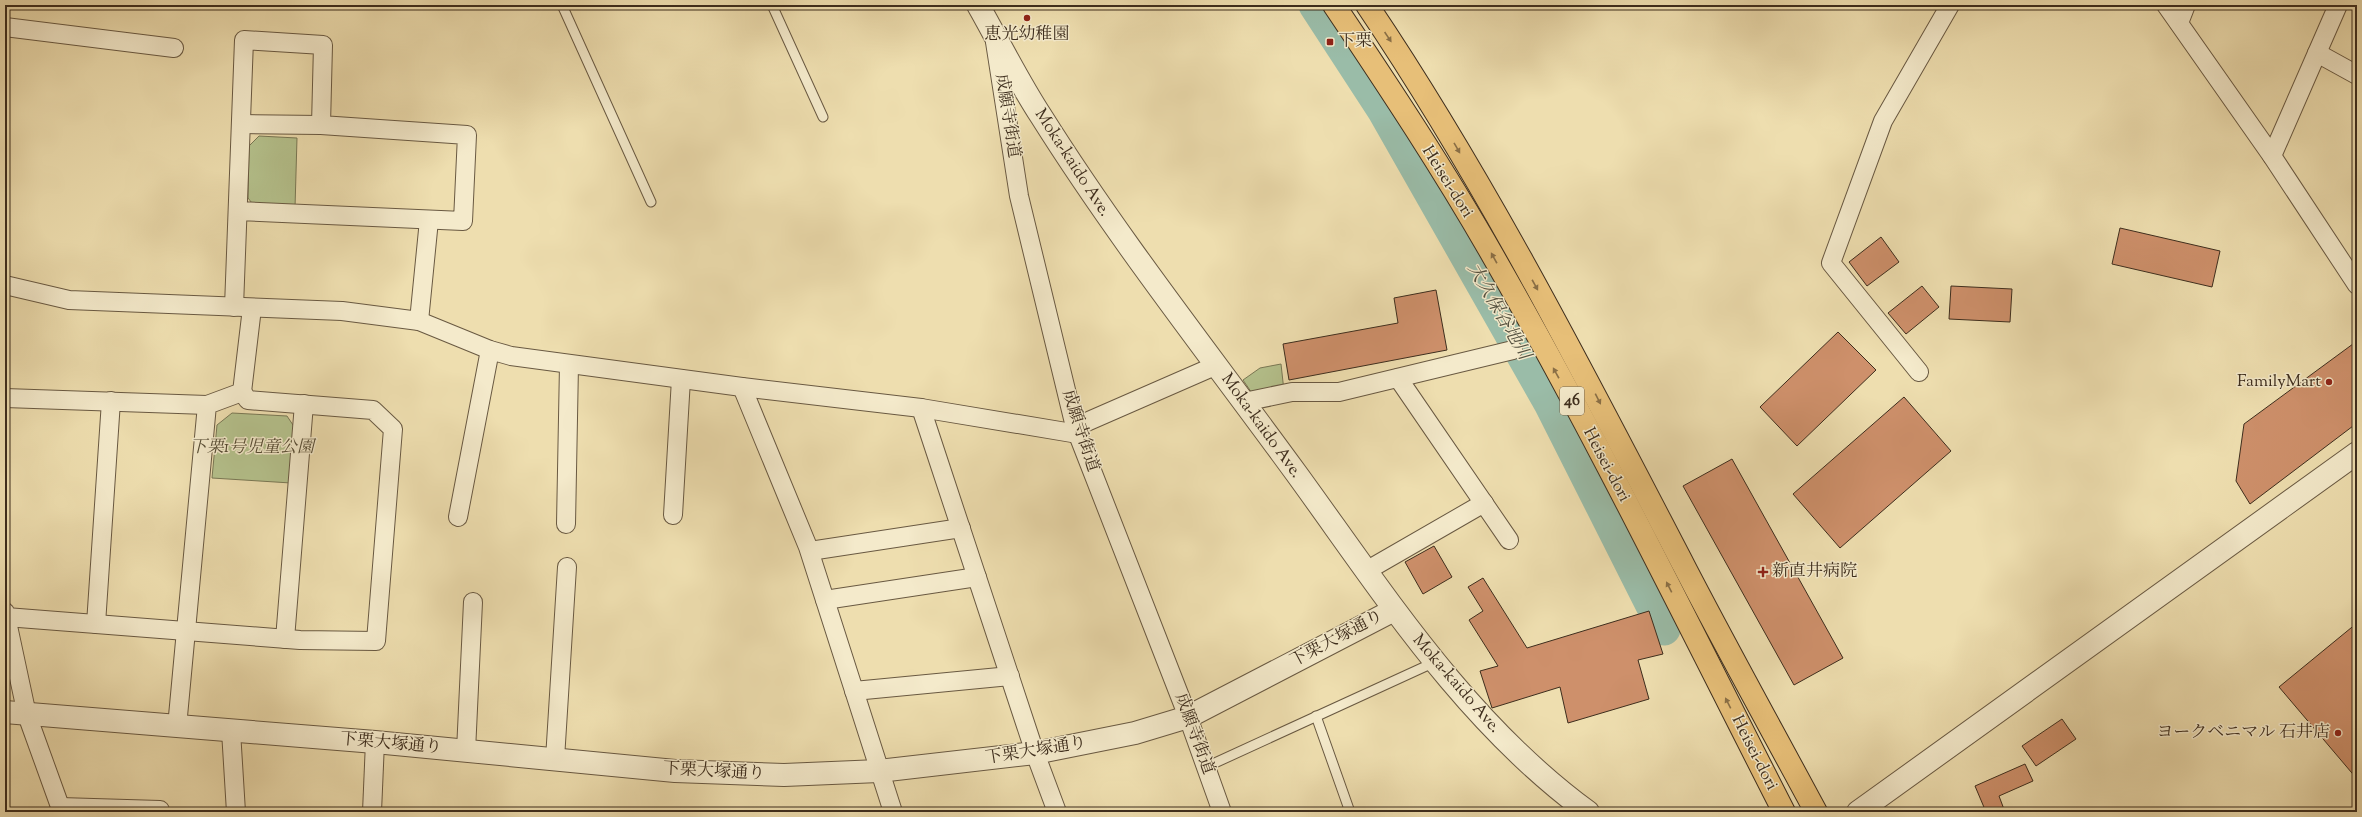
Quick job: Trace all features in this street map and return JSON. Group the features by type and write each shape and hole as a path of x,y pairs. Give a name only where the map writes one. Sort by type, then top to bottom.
{"main road":[{"name":"Heisei-dori","path":"1334,5 1392,93 1493,256 1597,448 1784,812"},
{"name":"Heisei-dori","path":"1367,5 1415,76 1588,379 1685,569 1816,812"}],"street":[{"name":"Moka-kaido Ave.","path":"978,5 1039,114 1094,198 1394,610 1480,716 1537,770 1588,812"},
{"path":"1919,372 1831,263 1882,121 1950,5"},
{"path":"2166,5 2272,156 2357,285"},
{"path":"2179,23 2186,5"},
{"path":"2272,156 2338,5"},
{"path":"5,27 174,48"},
{"name":"成願寺街道","path":"994,33 1019,196 1076,430 1188,717 1222,812"},
{"path":"234,307 244,40 323,44 321,124"},
{"path":"2318,53 2357,75"},
{"path":"238,211 463,221 467,135 321,124 241,124"},
{"path":"419,321 429,220"},
{"path":"5,286 69,300 342,311 419,321 490,350 511,356 742,387 921,408 1076,430 1217,365"},
{"path":"160,810 61,810 27,715 6,614 96,624 285,639 376,641 393,429 373,410 248,400 242,392 252,308"},
{"path":"458,517 490,350"},
{"path":"1244,402 1292,392 1339,392 1513,350"},
{"path":"566,524 569,364"},
{"path":"1398,378 1509,540"},
{"path":"673,515 681,379"},
{"path":"742,387 810,551 894,812"},
{"path":"5,398 207,405 242,392"},
{"path":"96,624 111,401"},
{"path":"285,639 304,404"},
{"path":"177,726 207,405"},
{"path":"921,408 1035,753 1057,812"},
{"path":"1858,812 2357,453"},
{"path":"1366,571 1484,503"},
{"path":"810,551 961,528"},
{"path":"555,759 567,567"},
{"path":"825,600 977,578"},
{"path":"466,751 473,602"},
{"name":"下栗大塚通り","path":"5,712 27,715 375,742 675,771 784,776 880,771 1035,753 1134,733 1188,717 1394,610"},
{"path":"854,691 1010,676"},
{"path":"231,731 236,812"},
{"path":"372,812 375,742"}],"lane":[{"path":"562,5 651,202"},
{"path":"772,5 823,117"},
{"path":"1206,767 1435,662"},
{"path":"1316,716 1350,812"}],"green space":[{"path":"259,136 297,138 295,208 255,207 248,198 249,146"},
{"path":"1281,364 1284,391 1254,396 1243,380 1260,368"},
{"name":"下栗1号児童公園","path":"232,413 287,416 295,428 291,483 212,478 217,425"}],"building":[{"path":"2120,228 2220,251 2212,287 2112,264"},
{"path":"1881,237 1899,262 1867,286 1849,262"},
{"path":"1922,286 1939,307 1906,334 1888,313"},
{"path":"1951,286 2012,289 2010,322 1949,319"},
{"path":"1436,290 1447,350 1289,380 1283,344 1398,323 1394,298"},
{"path":"1838,332 1876,370 1797,446 1760,407"},
{"name":"FamilyMart","path":"2357,341 2357,423 2250,504 2236,481 2244,424"},
{"path":"1904,397 1951,451 1840,548 1793,494"},
{"name":"新直井病院","path":"1732,459 1843,658 1794,685 1683,486"},
{"path":"1434,546 1452,577 1423,594 1405,562"},
{"path":"1483,578 1527,648 1649,611 1663,654 1638,660 1649,699 1568,723 1560,687 1492,708 1480,671 1498,666 1469,620 1483,611 1468,587"},
{"name":"ヨークベニマル 石井店","path":"2357,623 2357,779 2279,687"},
{"path":"2062,719 2076,739 2036,766 2022,746"},
{"path":"2025,764 2033,781 1999,796 2005,812 1986,812 1975,786"}],"waterway":[{"name":"大久保谷地川","path":"1315,5 1384,111 1550,403 1664,629"}],"place":[{"name":"恵光幼稚園","path":"1027,18"},
{"name":"下栗","path":"1330,42"},
{"name":"FamilyMart","path":"2329,382"},
{"name":"新直井病院","path":"1763,572"},
{"name":"ヨークベニマル 石井店","path":"2338,733"}]}
